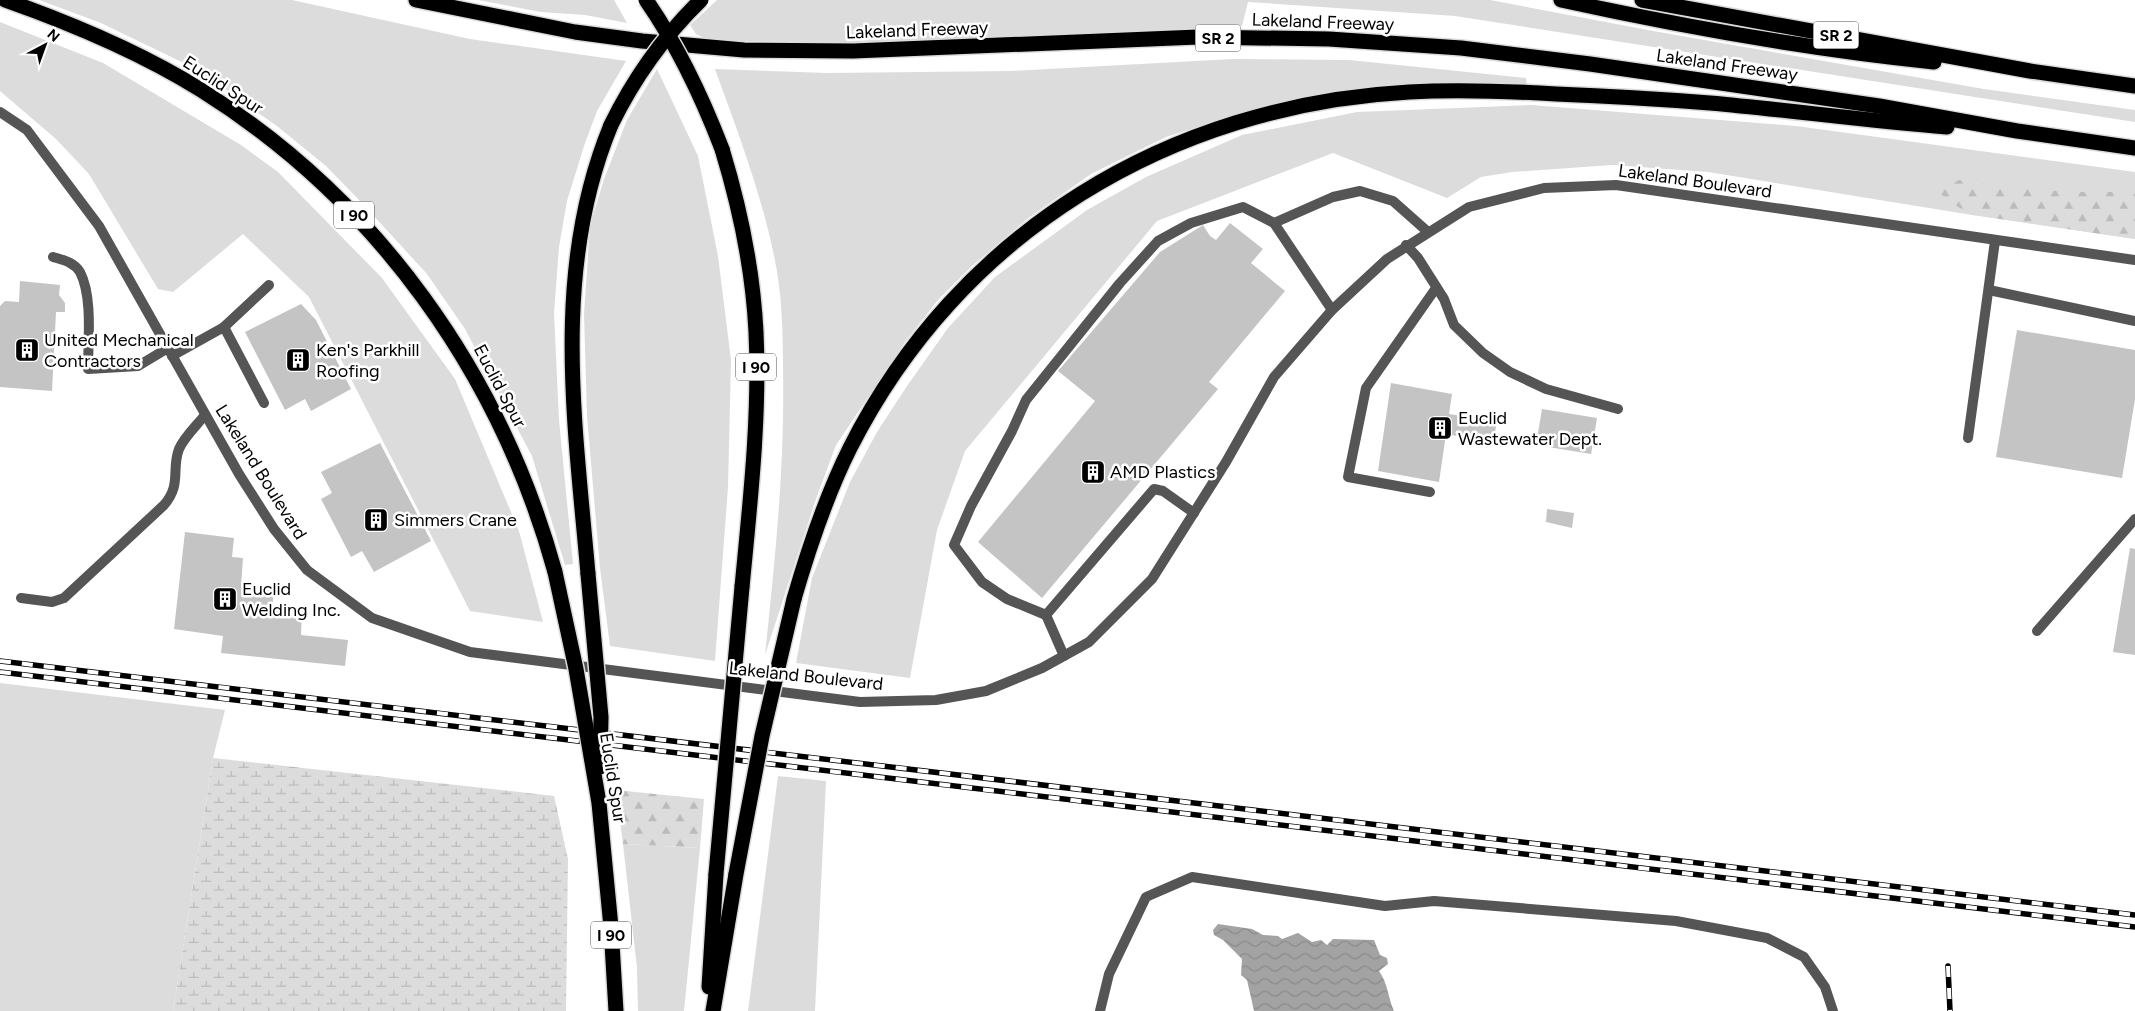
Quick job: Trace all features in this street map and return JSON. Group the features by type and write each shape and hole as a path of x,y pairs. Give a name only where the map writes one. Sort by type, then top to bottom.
{"highway":[{"name":"Euclid Spur","path":"5,0 118,46 202,91 278,146 311,174 381,244 422,295 460,350 494,410 522,471 546,537 555,572 576,670 599,803 616,1011"},
{"name":"Lakeland Freeway","path":"416,0 575,32 670,44 744,50 873,51 1122,39 1198,38 1329,39 1394,42 1526,55 1879,106 2017,131 2135,148"},
{"name":"I 90","path":"646,0 684,62 699,91 722,149 740,222 756,332 755,433 716,874 708,1011"},
{"path":"599,803 600,717 575,417 572,304 578,239 600,150 611,125 630,89 648,61 684,16 701,0"},
{"path":"1561,0 1720,31 1858,54 2030,71"},
{"name":"SR 2","path":"1642,0 2030,71 2135,86"},
{"path":"713,1011 762,736 794,599 820,516 850,448 891,380 934,322 1008,246 1042,219 1108,177 1181,143 1254,117 1291,107 1368,96 1451,90 1543,93 1709,103 1880,122 2017,131"}],"street":[{"name":"Lakeland Boulevard","path":"0,112 27,130 100,226 205,415 274,529 306,570 372,618 470,652 860,702 936,700 986,691 1042,668 1088,642 1152,579 1226,462 1274,377 1332,310 1387,259 1406,245 1469,207 1544,188 1616,185 2135,260"},
{"path":"1274,223 1333,197 1360,191 1393,201 1428,232"},
{"path":"1064,656 1046,615 1007,600 982,582 954,545 971,506 1012,431 1026,400 1120,283 1158,241 1191,223 1243,207 1274,223 1332,310"},
{"path":"1968,438 1995,241"},
{"path":"1406,245 1418,258 1444,299 1454,325 1483,353 1510,372 1546,389 1618,409"},
{"path":"53,257 68,261 80,272 88,302 88,369 138,366 224,327 269,285"},
{"path":"1430,492 1348,477 1366,388 1436,288"},
{"path":"1989,290 2135,321"},
{"path":"224,327 264,403"},
{"path":"21,598 52,602 64,598 164,505 170,497 175,484 180,447 205,415"},
{"path":"1046,615 1154,488 1163,491 1194,513"},
{"path":"2037,630 2135,519"},
{"path":"1100,1011 1109,974 1146,897 1192,877 1385,906 1434,901 1666,920 1767,938 1804,957 1825,987 1833,1011"}],"green space":[{"path":"39,0 292,0 470,39 626,61 597,111 584,146 567,201 559,247 554,313 559,420 573,564 565,565 532,456 465,329 427,274 361,202 326,166 277,126 194,68 101,23"},
{"path":"478,0 614,0 627,23 585,15 541,12"},
{"path":"717,0 1490,0 1653,31 1984,89 2135,110 2135,122 1455,16 1248,2 1242,26 869,44 708,40 696,34 690,25"},
{"path":"0,22 103,63 241,145 278,172 382,278 455,379 519,531 543,622 470,611 309,297 243,234 173,292 158,289 89,174 56,139 0,91"},
{"path":"1233,59 1349,60 1526,78 1527,87 1466,84 1371,86 1262,107 1166,137 1091,174 1027,219 972,266 938,300 905,342 836,445 816,499 765,655 781,477 783,355 780,298 777,270 769,232 748,161 715,69 827,73 1011,71"},
{"path":"657,69 698,156 718,256 731,360 728,487 715,661 610,646 600,568 587,416 584,314 590,226 604,179 627,120"},
{"path":"1531,105 1796,126 2135,172 2135,239 1708,172 1612,165 1512,172 1481,177 1447,198 1333,153 1157,221 965,451 937,530 910,678 796,663 812,578 850,482 877,432 948,328 995,277 1087,210 1146,177 1242,135 1357,112"},
{"path":"1959,180 2011,188 2073,192 2135,192 2135,239 1973,215 1953,204 1937,191"},
{"path":"0,683 225,710 213,758 173,1011 0,1011"},
{"path":"213,758 554,796 568,859 566,1011 173,1011"},
{"path":"778,776 826,781 815,1011 748,1011"},
{"path":"616,790 704,799 700,848 623,844"},
{"path":"623,844 700,848 684,1011 638,1011 637,968"}],"water":[{"path":"1218,924 1252,929 1263,935 1278,936 1282,939 1298,933 1312,942 1321,940 1327,945 1333,939 1374,940 1380,955 1387,958 1388,964 1379,971 1384,980 1394,1011 1254,1011 1247,980 1241,975 1242,959 1223,940 1214,935 1213,930"}],"building":[{"name":"AMD Plastics","path":"1230,223 1263,249 1251,263 1285,291 1209,382 1218,389 1042,598 978,542 1095,401 1058,371 1160,252 1203,225 1210,236 1216,240"},
{"name":"United Mechanical Contractors","path":"20,281 60,285 59,295 65,303 65,312 56,312 52,391 0,387 0,306 5,301 19,302"},
{"name":"Ken's Parkhill Roofing","path":"301,304 316,320 351,389 311,411 305,399 285,410 245,332"},
{"path":"2017,330 2135,350 2135,399 2122,478 1996,457"},
{"name":"Euclid Wastewater Dept.","path":"1391,383 1452,394 1449,414 1497,421 1493,443 1446,434 1439,482 1378,471"},
{"path":"1542,409 1597,418 1591,454 1536,445"},
{"name":"Simmers Crane","path":"380,443 431,541 374,572 362,551 351,557 321,499 332,493 321,472"},
{"path":"1547,509 1574,513 1572,528 1546,522"},
{"name":"Euclid Welding Inc.","path":"185,532 234,538 232,557 243,558 241,587 273,591 273,607 302,610 301,635 348,640 345,666 221,653 223,636 174,629"},
{"path":"2130,548 2135,549 2135,655 2113,652"}],"railway":[{"path":"0,661 2135,915"},
{"path":"0,672 2135,927"},
{"path":"1948,966 1950,1011"}],"place":[{"name":"United Mechanical Contractors","path":"27,350"},
{"name":"Ken's Parkhill Roofing","path":"298,360"},
{"name":"Euclid Wastewater Dept.","path":"1440,428"},
{"name":"AMD Plastics","path":"1093,472"},
{"name":"Simmers Crane","path":"376,520"},
{"name":"Euclid Welding Inc.","path":"225,599"}]}
